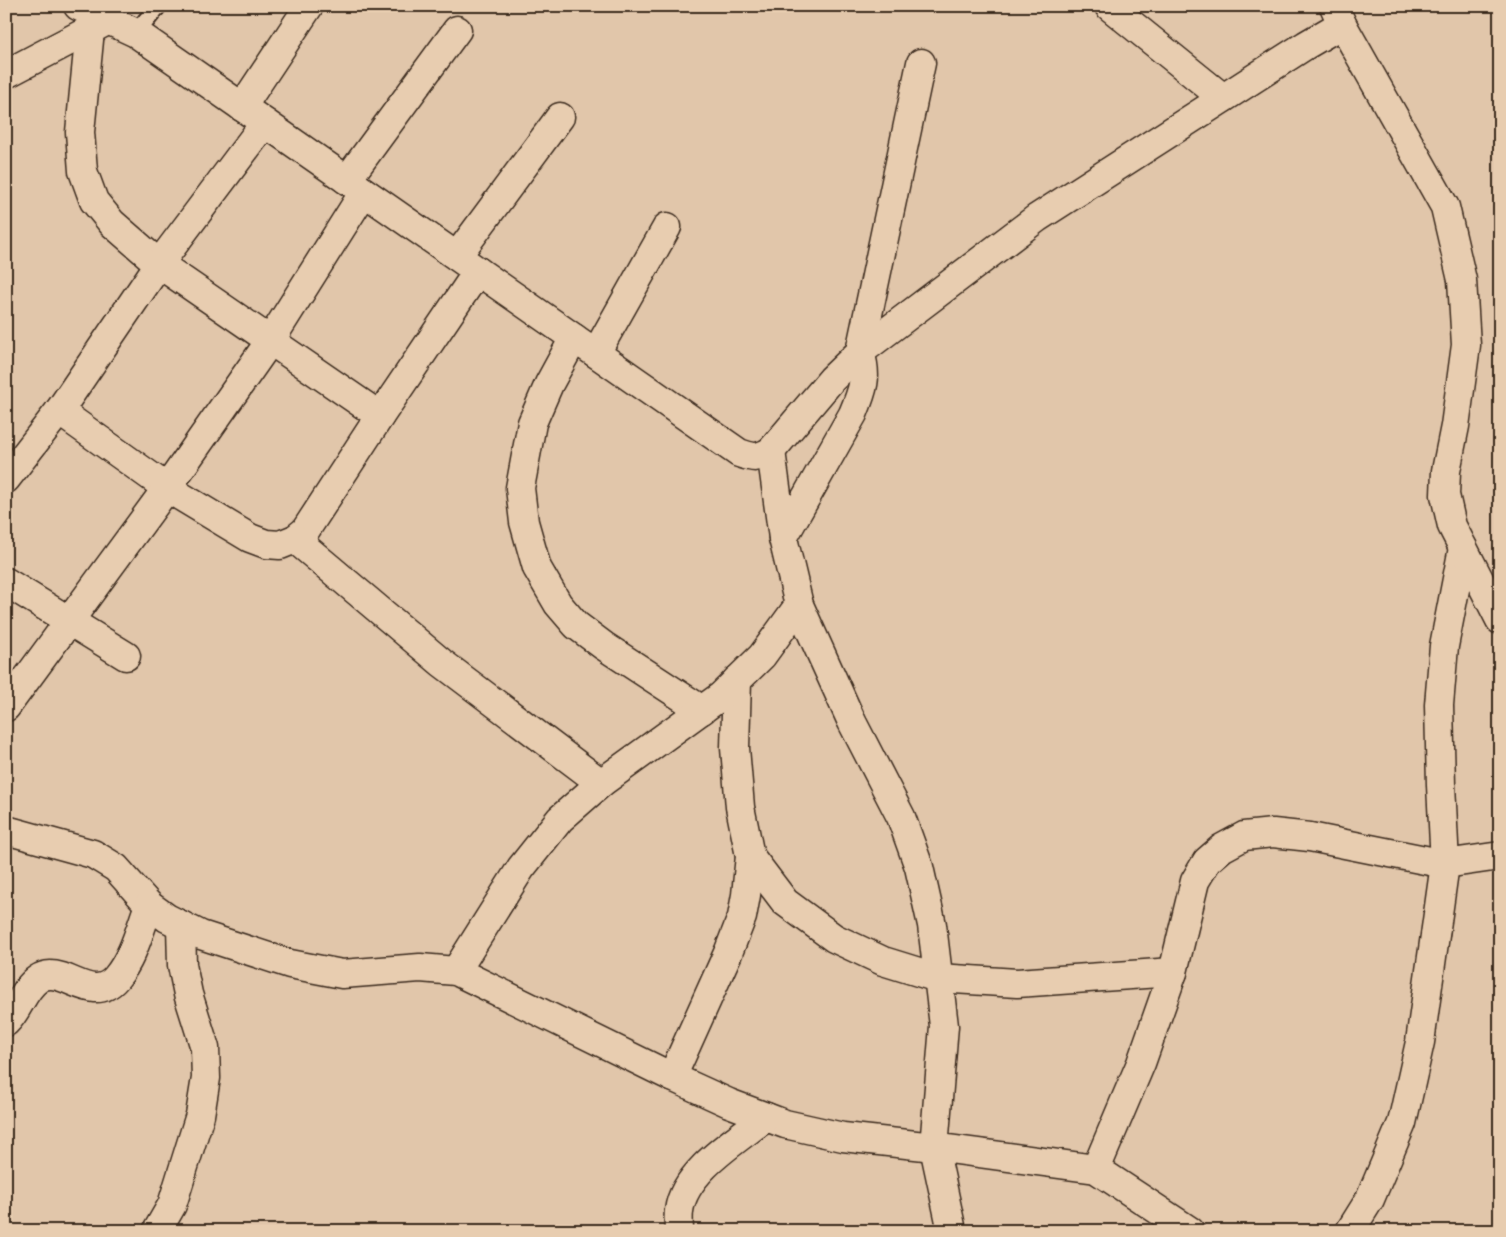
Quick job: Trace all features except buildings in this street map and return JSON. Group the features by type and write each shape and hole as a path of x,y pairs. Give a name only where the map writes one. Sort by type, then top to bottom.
{"street":[{"path":"78,6 99,25 136,33 740,453 753,458 760,458 770,451 832,379 860,352 1037,218 1306,45 1338,15 1445,208 1462,280 1466,345 1455,426 1446,471 1445,495 1452,526 1500,620"},
{"path":"242,107 309,6"},
{"path":"1109,6 1224,98"},
{"path":"6,74 99,25"},
{"path":"99,25 80,132 83,172 94,201 112,224 159,264 380,416"},
{"path":"6,707 167,488 270,341 355,186 458,30"},
{"path":"783,538 853,414 863,384 865,367 860,352 921,63"},
{"path":"58,411 167,488 250,538 266,544 280,545 295,539 304,531 380,416 467,264 560,117"},
{"path":"6,479 58,411 159,264 265,123"},
{"path":"596,353 667,227"},
{"path":"574,338 549,384 532,423 520,488 524,522 537,568 558,604 576,625 604,646 702,710"},
{"path":"770,451 783,538 799,605 852,722 901,817 919,867 932,925 944,1026 934,1147 952,1231"},
{"path":"295,539 442,663 601,783"},
{"path":"1350,1231 1370,1199 1402,1123 1420,1042 1445,864 1439,705 1444,646 1463,548"},
{"path":"6,582 126,656"},
{"path":"456,971 521,868 560,819 601,783 721,696 762,656 799,605"},
{"path":"672,1077 728,953 742,916 746,895 750,856 740,807 735,748 737,680"},
{"path":"6,830 93,854 116,868 149,905 167,918 202,935 290,964 342,974 420,968 456,971 672,1077 729,1103 784,1124 843,1137 1096,1169 1190,1231"},
{"path":"1096,1169 1141,1063 1173,972 1195,880 1207,861 1222,848 1244,836 1273,833 1310,837 1445,864 1500,856"},
{"path":"750,856 785,902 834,938 883,961 938,978 1017,983 1173,972"},
{"path":"6,1022 13,1014 26,991 37,979 47,975 56,975 92,988 103,986 115,979 128,961 149,905"},
{"path":"157,1231 172,1205 200,1115 206,1078 205,1048 188,994 182,965 181,925"},
{"path":"679,1231 679,1210 687,1189 702,1168 766,1117"}],"lane":[{"path":"136,33 158,6"}]}
